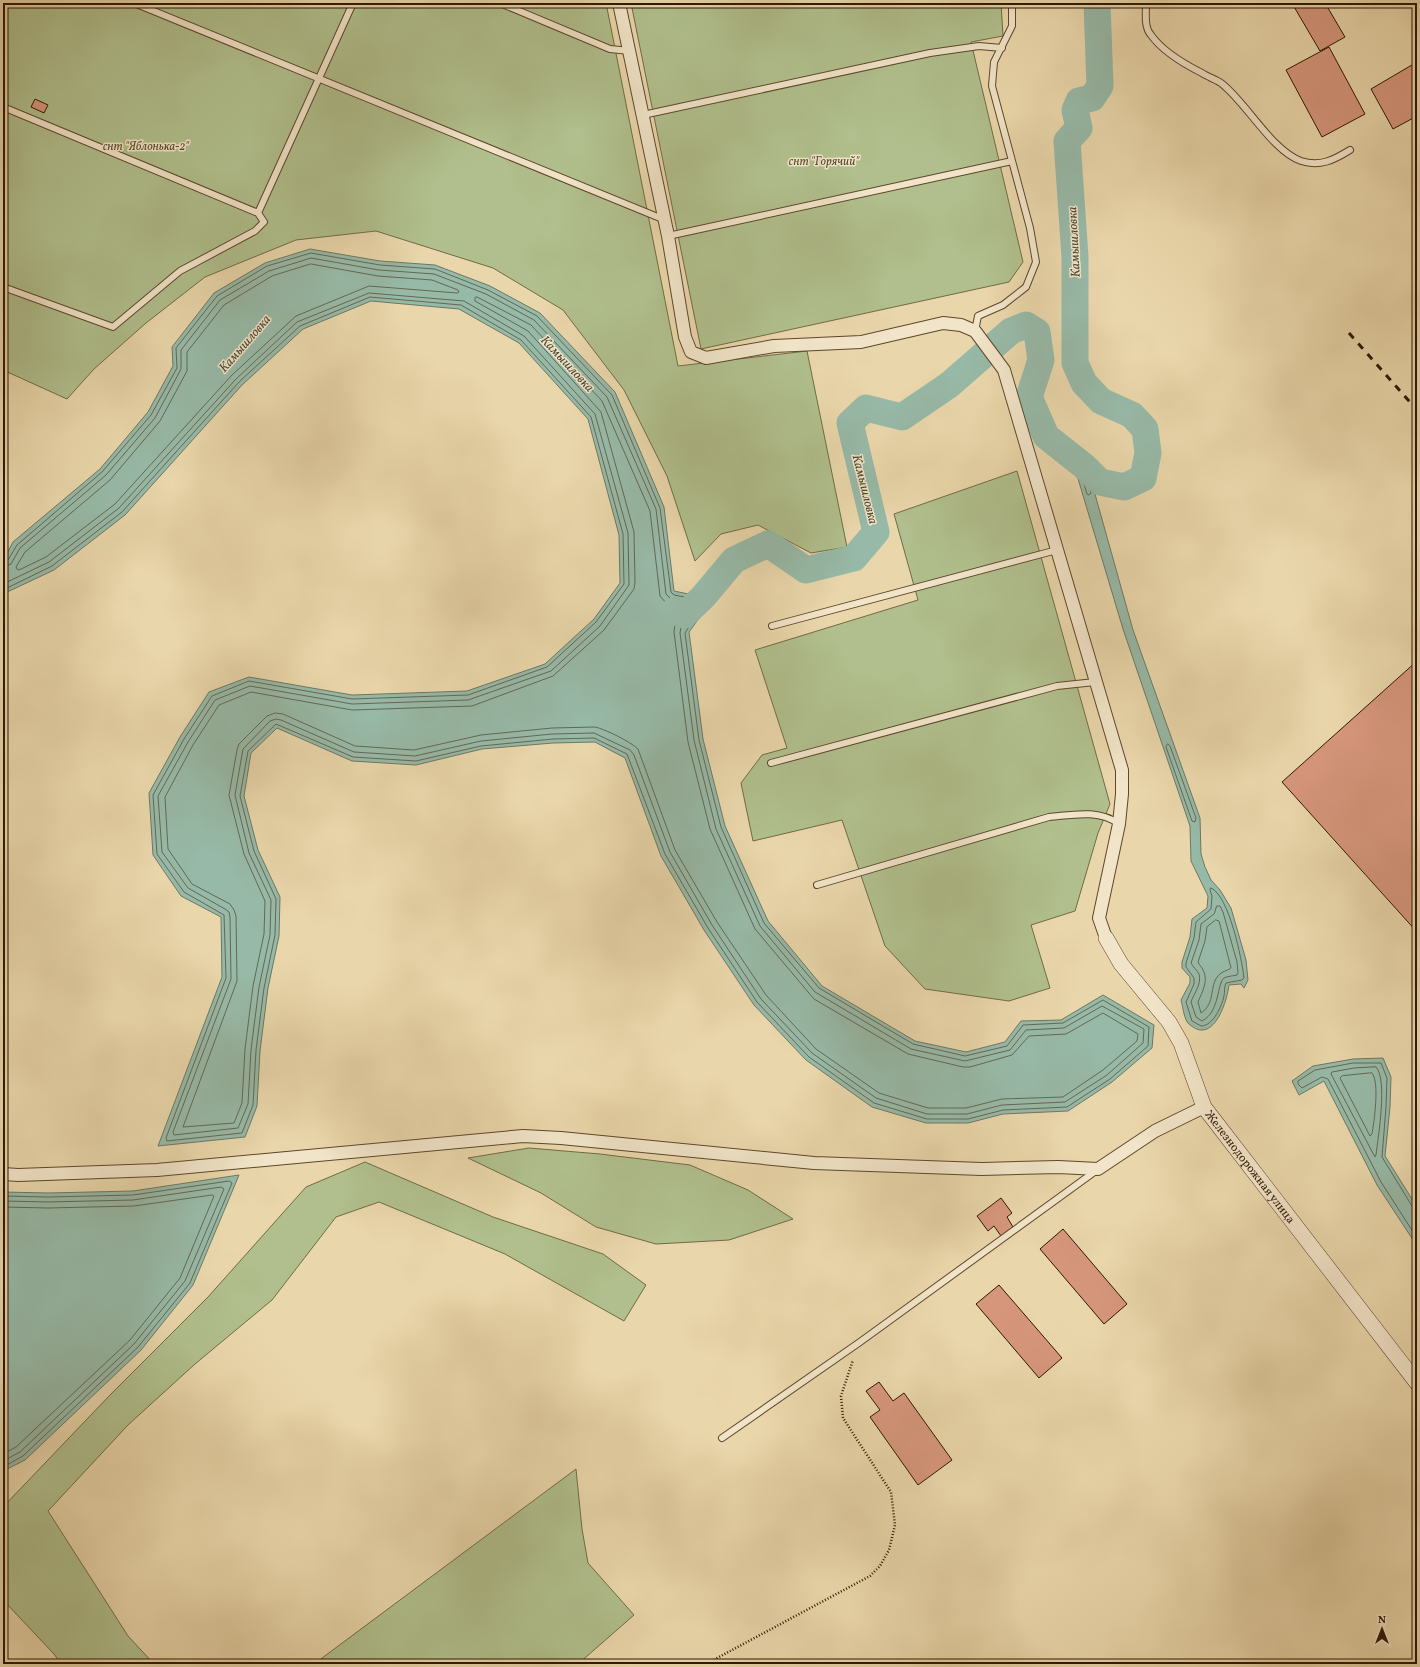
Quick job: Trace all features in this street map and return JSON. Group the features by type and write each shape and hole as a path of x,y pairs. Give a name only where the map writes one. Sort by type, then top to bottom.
{"street":[{"path":"620,3 665,220 685,337 690,352 706,358 774,346 861,342 943,323 961,325 975,331 1004,370 1122,770 1122,794 1119,824 1099,918 1106,938"},
{"name":"Железнодорожная улица","path":"1106,938 1121,964 1169,1022 1181,1042 1204,1107 1417,1383"},
{"path":"3,1174 18,1175 157,1170 523,1136 561,1138 814,1163 982,1169 1058,1167 1098,1169 1155,1131 1204,1107"}],"lane":[{"path":"134,3 665,220"},
{"path":"258,213 353,3"},
{"path":"500,3 610,49 630,52"},
{"path":"975,331 978,316 1002,305 1026,287 1036,262 1030,228 992,86 994,62 1012,26 1012,3"},
{"path":"1146,3 1146,24 1150,34 1157,43 1189,67 1221,84 1286,153 1303,161 1318,163 1335,160 1350,150"},
{"path":"643,115 930,54 979,46 1002,48"},
{"path":"3,107 258,213 264,222 256,231 180,271 113,327 3,287"},
{"path":"668,236 1012,161"},
{"path":"772,626 1057,550"},
{"path":"771,763 1057,686 1095,682"},
{"path":"817,885 1050,817 1084,813 1109,817 1119,824"},
{"path":"722,1438 860,1342 1098,1169"}],"path":[{"path":"706,1664 870,1576 880,1566 889,1550 895,1525 891,1492 843,1418 841,1396 860,1342"}],"green space":[{"name":"снт \"Яблонька-2\"","path":"3,3 606,3 678,366 807,351 847,547 811,553 758,525 721,534 695,561 667,476 624,390 563,310 493,268 376,231 296,240 205,277 146,323 94,369 67,399 3,370"},
{"name":"снт \"Горячий\"","path":"631,3 1001,3 1003,36 971,42 1023,262 1009,282 701,349"},
{"path":"1017,471 1110,804 1098,833 1075,911 1031,925 1050,988 1009,1001 925,989 885,946 842,820 753,841 741,783 762,755 787,748 755,650 918,600 894,514"},
{"path":"529,1148 600,1154 690,1165 748,1190 793,1219 729,1240 656,1244 596,1227 541,1193 468,1158"},
{"path":"365,1162 493,1217 603,1254 646,1285 624,1321 505,1254 379,1202 336,1217 272,1300 195,1364 128,1425 48,1511 128,1636 154,1664 61,1664 54,1654 3,1600 3,1507 110,1395 208,1297 306,1187"},
{"path":"576,1469 582,1529 588,1563 634,1615 578,1664 314,1664"}],"water":[{"path":"310,249 380,261 435,265 490,286 540,313 615,392 664,507 674,591 703,597 710,603 689,632 703,739 725,826 768,921 822,986 915,1041 966,1052 1005,1042 1021,1021 1061,1020 1103,995 1154,1025 1152,1048 1112,1082 1068,1111 1003,1114 968,1123 926,1123 872,1107 806,1060 754,1005 704,930 661,856 625,758 595,742 553,743 482,749 416,765 352,761 277,728 251,753 244,796 258,850 280,897 279,936 268,988 260,1051 257,1106 245,1137 158,1146 222,977 221,917 181,896 153,855 149,793 180,737 209,692 249,677 352,695 467,691 545,664 594,619 620,583 619,535 588,419 519,343 459,309 371,301 303,329 242,385 125,515 54,570 3,594 3,561 13,542 100,469 148,412 173,366 172,347 214,293 265,263"},
{"path":"1076,455 1086,462 1133,630 1200,818 1201,854 1205,867 1211,880 1220,890 1231,908 1246,960 1248,980 1244,988 1241,984 1229,985 1222,1011 1212,1026 1205,1030 1198,1029 1187,1022 1181,1000 1190,983 1190,977 1182,968 1182,962 1190,937 1192,919 1207,908 1208,896 1191,861 1190,826 1123,629 1076,472"},
{"path":"1383,1058 1391,1077 1390,1107 1385,1156 1417,1207 1417,1246 1377,1185 1324,1081 1299,1095 1292,1081 1313,1066 1353,1059"},
{"path":"239,1175 193,1285 141,1350 25,1460 3,1471 3,1192 48,1193 133,1191"}],"building":[{"path":"1296,3 1325,3 1345,37 1320,51 1293,5"},
{"path":"1329,47 1365,114 1322,137 1286,70"},
{"path":"1417,62 1417,116 1393,129 1371,89"},
{"path":"35,99 48,105 44,113 31,107"},
{"path":"1417,661 1417,932 1282,782"},
{"path":"1001,1198 1012,1213 1007,1217 1013,1227 1001,1236 994,1226 988,1231 977,1216"},
{"path":"1063,1229 1127,1304 1104,1324 1040,1249"},
{"path":"999,1285 1062,1358 1039,1378 976,1304"},
{"path":"879,1382 893,1401 904,1393 952,1460 918,1485 870,1417 880,1410 866,1391"}],"waterway":[{"name":"Камышловка","path":"674,611 684,615 703,597 734,560 768,544 806,570 854,558 876,532 850,423 866,408 902,417 949,385 1011,331 1026,325 1037,332 1041,360 1029,397 1046,436 1085,467 1100,482 1124,487 1143,478 1148,453 1145,429 1132,415 1101,401 1084,383 1075,363 1075,257 1067,141 1079,128 1075,110 1079,101 1092,98 1100,86 1097,3"}],"railway":[{"path":"1349,333 1417,410"}]}
